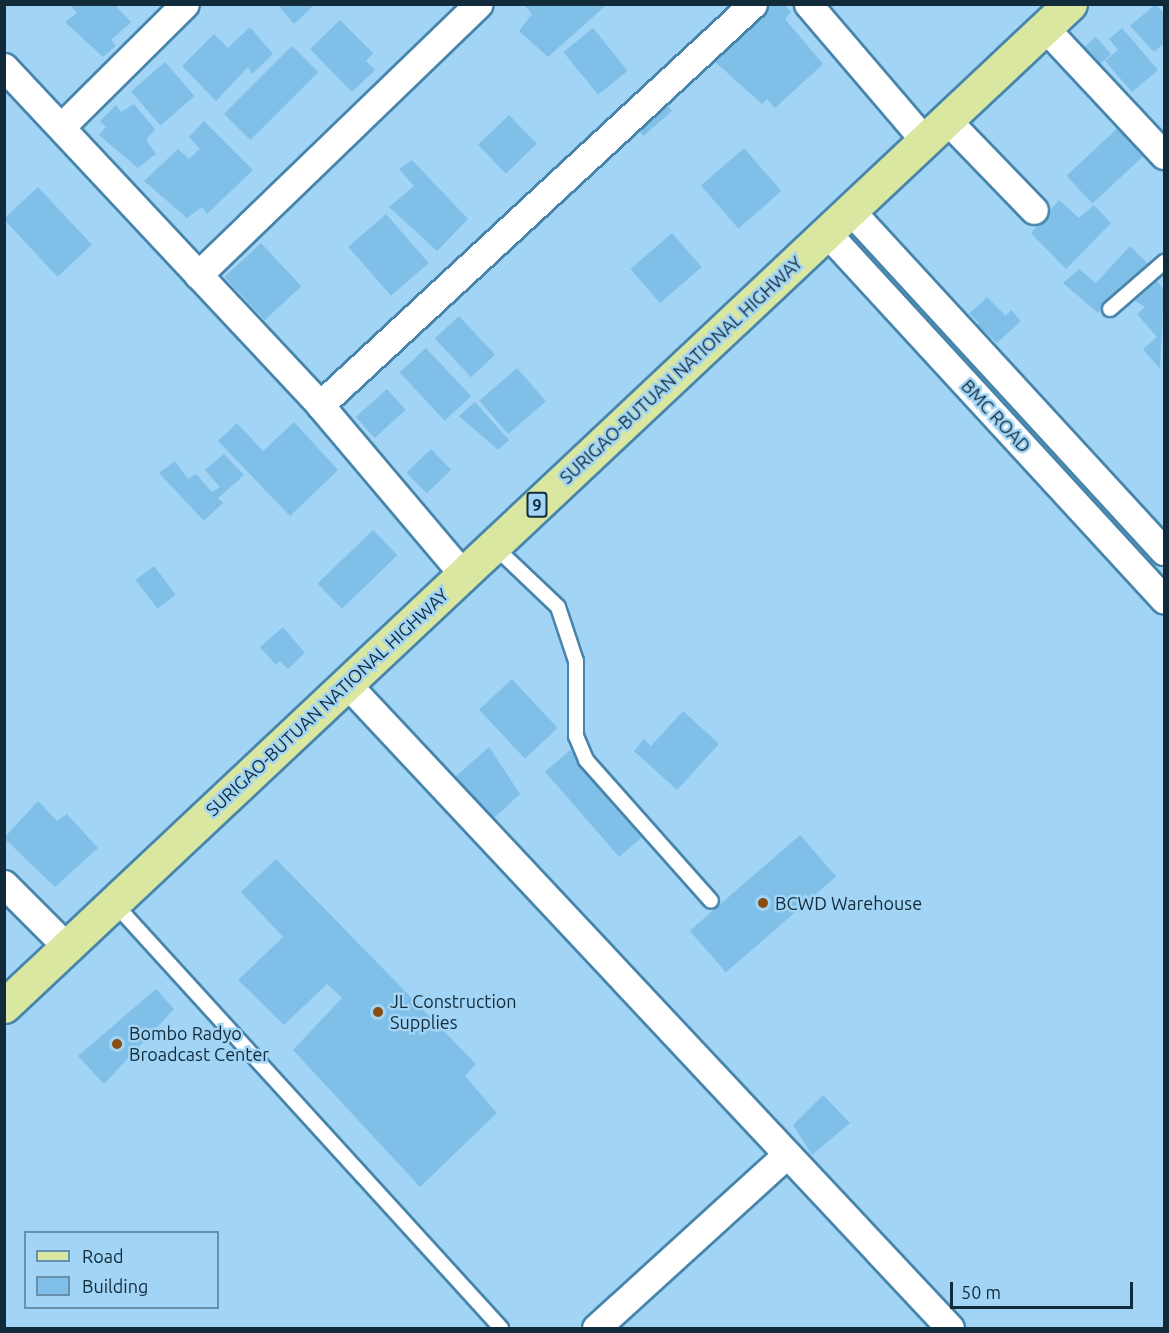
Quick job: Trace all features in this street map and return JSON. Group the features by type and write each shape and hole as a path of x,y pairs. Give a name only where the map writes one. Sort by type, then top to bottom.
{"main road":[{"name":"SURIGAO-BUTUAN NATIONAL HIGHWAY","path":"4,1006 1070,4"}],"street":[{"path":"62,126 184,4"},
{"path":"198,275 479,4"},
{"path":"320,405 753,4"},
{"path":"808,4 936,130 1034,210"},
{"path":"1045,28 1164,155"},
{"path":"4,67 62,126 320,405 463,574"},
{"name":"BMC ROAD","path":"851,211 1164,551"},
{"name":"BMC ROAD","path":"827,233 1164,600"},
{"path":"347,684 950,1329"},
{"path":"4,884 67,947"},
{"path":"596,1329 787,1154"}],"lane":[{"path":"1110,309 1164,262"},
{"path":"494,546 558,607 576,661 576,736 586,760 711,901"},
{"path":"114,903 501,1329"}],"building":[{"path":"69,4 114,4 131,22 111,40 116,46 103,57 65,22 77,13"},
{"path":"277,4 310,4 312,7 294,24"},
{"path":"772,4 784,4 791,12 785,19 823,64 775,108 767,99 762,104 714,61"},
{"path":"1156,4 1164,14 1164,43 1154,52 1130,26"},
{"path":"524,5 602,5 604,7 548,57 519,31 532,14"},
{"path":"340,20 373,53 366,61 375,70 352,92 310,49"},
{"path":"250,27 273,54 252,74 248,67 216,101 182,66 214,34 228,48"},
{"path":"593,28 628,71 598,95 563,52"},
{"path":"1122,28 1158,70 1132,92 1105,61 1118,50 1109,39"},
{"path":"1096,37 1111,54 1099,65 1084,47"},
{"path":"292,46 318,72 250,140 224,114"},
{"path":"165,62 195,96 161,125 131,92"},
{"path":"659,96 672,111 643,136 630,121"},
{"path":"134,104 155,129 146,140 156,154 138,168 99,135 106,127 100,121 116,105 121,112"},
{"path":"509,115 537,144 506,174 478,145"},
{"path":"204,121 253,170 207,214 202,207 187,218 144,181 178,149 189,159 200,149 189,137"},
{"path":"1122,124 1148,152 1092,204 1066,176"},
{"path":"744,148 781,191 738,228 701,185"},
{"path":"412,160 468,219 437,251 389,207 414,186 399,169"},
{"path":"38,187 92,245 58,277 4,219"},
{"path":"1059,200 1079,218 1094,205 1111,223 1066,269 1031,233"},
{"path":"386,214 429,263 391,296 348,247"},
{"path":"672,233 702,267 660,303 630,269"},
{"path":"261,243 301,286 265,320 224,277"},
{"path":"1130,246 1148,264 1098,313 1063,283 1079,269 1096,283"},
{"path":"1157,281 1164,290 1160,369 1143,349 1157,337 1137,314 1145,307 1135,301"},
{"path":"987,297 1006,316 1011,310 1021,321 997,343 985,332 979,336 973,329 979,323 969,314"},
{"path":"459,316 495,355 471,377 435,339"},
{"path":"426,348 471,396 445,421 400,373"},
{"path":"517,368 546,401 508,434 479,401"},
{"path":"387,389 406,410 375,438 356,417"},
{"path":"475,402 509,440 498,450 459,416"},
{"path":"294,422 338,470 290,516 218,441 237,423 263,451"},
{"path":"431,449 451,470 427,493 407,473"},
{"path":"224,454 244,475 218,498 223,503 204,521 159,473 175,461 188,479 196,474 212,492 220,487 205,470"},
{"path":"373,530 397,555 342,609 318,583"},
{"path":"154,566 176,595 157,609 136,580"},
{"path":"283,627 305,653 288,669 280,661 276,665 260,647"},
{"path":"512,679 558,728 525,759 479,710"},
{"path":"683,711 719,744 677,790 634,751 644,739 651,746"},
{"path":"489,747 520,794 484,827 446,785"},
{"path":"570,750 644,835 619,857 545,772"},
{"path":"38,801 57,821 67,814 98,848 55,887 4,838"},
{"name":"BCWD Warehouse","path":"800,835 836,877 726,972 690,931"},
{"name":"JL Construction Supplies","path":"276,859 476,1064 465,1076 497,1113 420,1187 293,1050 342,998 327,984 284,1025 238,980 283,937 241,892"},
{"name":"Bombo Radyo Broadcast Center","path":"156,989 174,1009 104,1084 78,1056"},
{"path":"823,1095 850,1123 812,1155 793,1125"}],"place":[{"name":"BCWD Warehouse","path":"763,903"},
{"name":"JL Construction Supplies","path":"378,1012"},
{"name":"Bombo Radyo Broadcast Center","path":"117,1044"}]}
